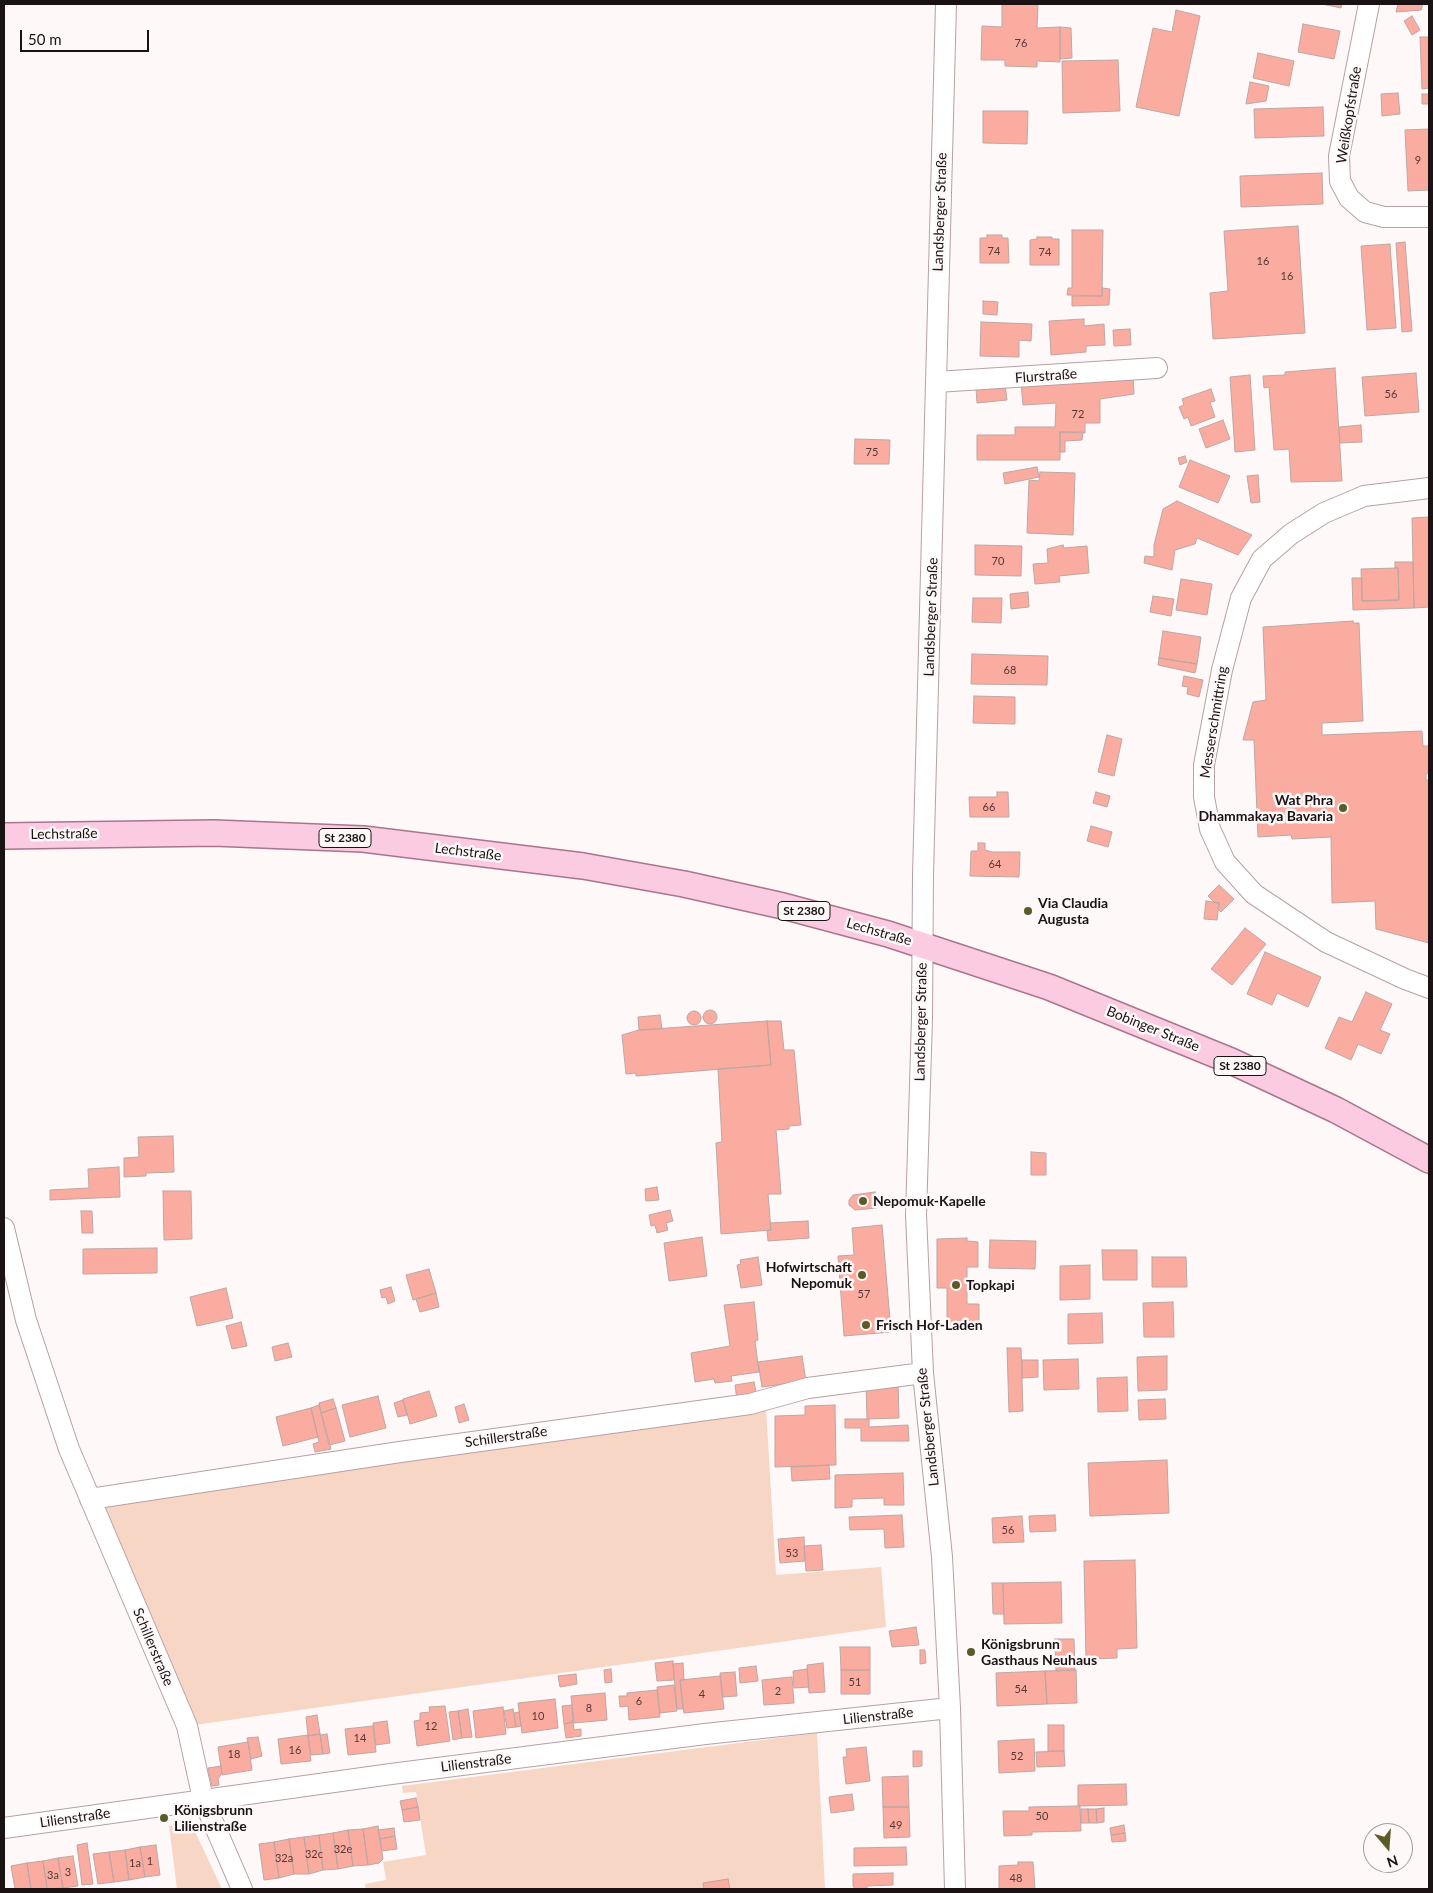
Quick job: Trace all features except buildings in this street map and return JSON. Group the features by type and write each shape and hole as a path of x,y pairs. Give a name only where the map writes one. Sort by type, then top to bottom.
{"main road":[{"name":"Lechstraße","path":"4,836 214,833 363,838 583,866 684,884 792,908 923,945"},
{"name":"Bobinger Straße","path":"923,945 1049,987 1153,1028 1336,1110 1429,1160"}],"street":[{"name":"Landsberger Straße","path":"946,4 916,1215 922,1373 942,1557 950,1708 955,1889"},
{"name":"Weißkopfstraße","path":"1369,4 1339,156 1340,181 1349,198 1365,212 1384,217 1429,216"},
{"name":"Flurstraße","path":"936,382 1157,368"},
{"name":"Messerschmittring","path":"1429,488 1364,496 1324,513 1291,534 1262,559 1241,598 1222,670 1204,765 1204,797 1210,829 1225,862 1254,894 1326,942 1404,980 1429,988"},
{"name":"Schillerstraße","path":"4,1228 26,1320 69,1449 187,1726 203,1799 242,1889"},
{"name":"Schillerstraße","path":"90,1499 468,1442 750,1404 808,1388 922,1373"},
{"name":"Lilienstraße","path":"4,1828 203,1799 705,1734 950,1708"}],"shaded area":[{"path":"766,1408 776,1575 881,1567 886,1627 187,1726 97,1500"},
{"path":"817,1733 825,1889 366,1889 365,1884 386,1880 383,1862 426,1855 416,1792 403,1793 402,1786"},
{"path":"191,1823 222,1889 177,1889 169,1826"}],"place":[{"name":"Wat Phra Dhammakaya Bavaria","path":"1343,808"},
{"name":"Via Claudia Augusta","path":"1028,911"},
{"name":"Nepomuk-Kapelle","path":"863,1201"},
{"name":"Hofwirtschaft Nepomuk","path":"862,1275"},
{"name":"Topkapi","path":"956,1285"},
{"name":"Frisch Hof-Laden","path":"866,1325"},
{"name":"Königsbrunn Gasthaus Neuhaus","path":"971,1652"},
{"name":"Königsbrunn Lilienstraße","path":"164,1818"}]}
